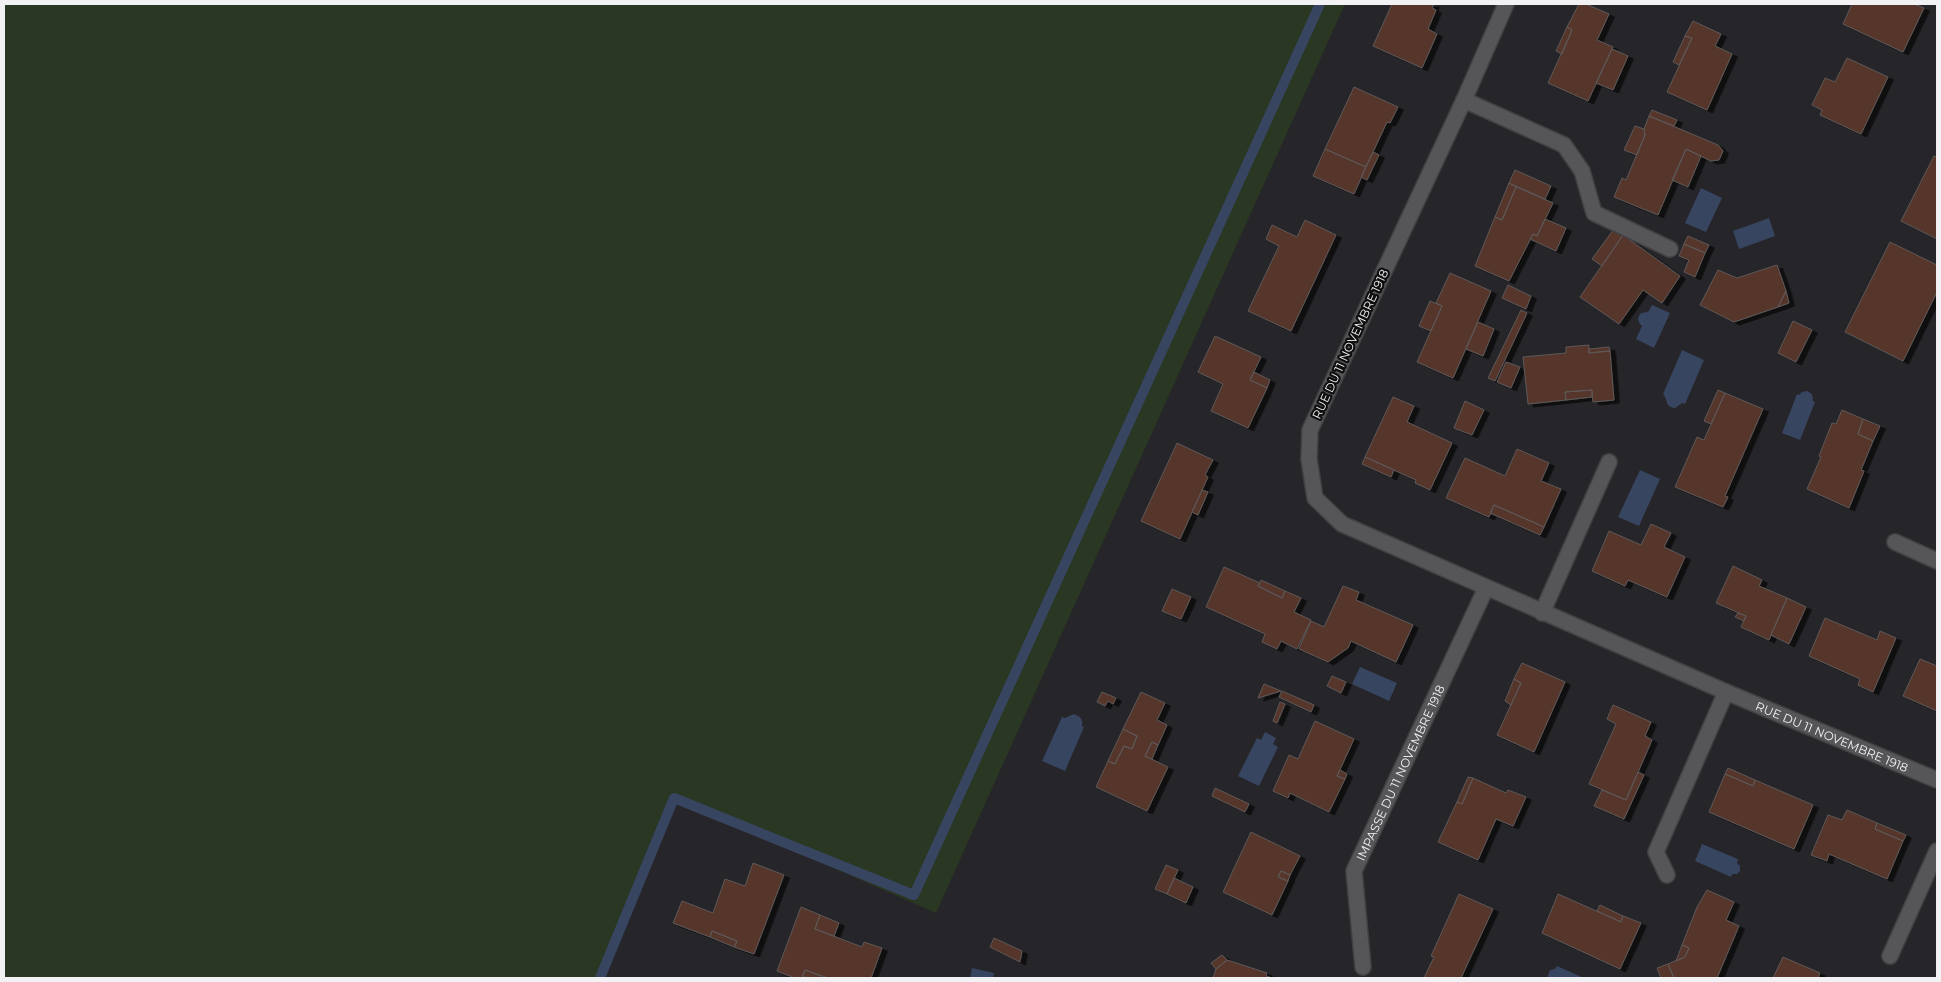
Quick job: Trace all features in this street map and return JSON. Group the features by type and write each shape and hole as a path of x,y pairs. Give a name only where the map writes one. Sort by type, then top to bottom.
{"street":[{"name":"RUE DU 11 NOVEMBRE 1918","path":"1506,4 1464,100 1310,430 1309,460 1315,498 1342,524 1726,692 1937,780"},
{"path":"1464,100 1564,145 1582,171 1594,213 1670,249"},
{"path":"1542,612 1609,462"},
{"path":"1895,542 1937,561"},
{"name":"IMPASSE DU 11 NOVEMBRE 1918","path":"1363,967 1354,871 1486,588"},
{"path":"1667,874 1656,852 1726,692"},
{"path":"1890,956 1937,851"}],"green space":[{"path":"4,4 1345,4 936,913 674,798 600,978 4,978"}],"water":[{"path":"1701,188 1722,198 1706,232 1685,223"},
{"path":"1769,218 1775,236 1739,249 1733,231"},
{"path":"1652,305 1670,313 1654,348 1636,339 1642,326 1638,321 1639,316 1641,313 1648,312"},
{"path":"1682,350 1704,360 1685,404 1682,403 1675,408 1668,405 1663,394"},
{"path":"1807,391 1812,394 1813,401 1815,402 1800,440 1782,433 1797,394 1799,395"},
{"path":"1640,470 1660,479 1639,526 1618,517"},
{"path":"1360,667 1397,683 1389,701 1352,684"},
{"path":"1074,714 1081,718 1082,726 1084,727 1065,771 1042,761 1062,717 1065,718"},
{"path":"1265,732 1276,738 1273,744 1278,747 1259,786 1238,776 1257,738 1261,740"},
{"path":"1702,844 1738,859 1737,863 1740,866 1740,871 1737,874 1732,874 1731,877 1695,861"},
{"path":"1557,966 1584,978 1547,978 1550,970 1555,969"},
{"path":"972,968 994,973 993,978 970,978"}],"building":[{"path":"1392,4 1434,4 1432,8 1436,10 1428,29 1437,34 1422,68 1373,46"},
{"path":"1579,4 1586,4 1609,14 1597,40 1613,47 1588,101 1548,83 1572,30 1567,27"},
{"path":"1852,4 1914,4 1924,8 1903,52 1843,24"},
{"path":"1693,21 1721,34 1715,46 1732,54 1707,110 1667,92 1692,38 1685,36"},
{"path":"1567,27 1572,30 1562,54 1556,51"},
{"path":"1685,36 1692,38 1679,65 1673,62"},
{"path":"1612,49 1628,56 1613,90 1596,83"},
{"path":"1847,58 1888,77 1861,134 1820,115 1822,110 1812,105 1825,78 1835,82"},
{"path":"1354,87 1398,107 1390,123 1387,122 1366,167 1325,149"},
{"path":"1652,110 1677,120 1674,126 1649,116"},
{"path":"1649,116 1718,145 1723,151 1719,160 1711,161 1686,149 1658,215 1614,197 1622,178 1626,180 1645,135 1644,129"},
{"path":"1635,126 1644,129 1645,135 1637,155 1624,150"},
{"path":"1325,149 1366,167 1354,194 1313,176"},
{"path":"1686,149 1701,156 1688,187 1672,180"},
{"path":"1373,152 1379,155 1367,180 1361,177"},
{"path":"1934,156 1937,157 1937,239 1901,221"},
{"path":"1515,170 1551,186 1545,199 1509,183"},
{"path":"1509,183 1516,187 1502,220 1495,217"},
{"path":"1516,187 1553,203 1537,236 1533,234 1509,281 1475,266 1495,217 1502,220"},
{"path":"1545,219 1566,228 1556,251 1530,239 1533,234 1537,236"},
{"path":"1305,220 1336,235 1291,331 1248,311 1279,246 1266,239 1272,225 1297,237"},
{"path":"1614,229 1623,235 1602,266 1592,259"},
{"path":"1623,235 1680,276 1662,303 1643,290 1619,324 1580,297"},
{"path":"1688,236 1709,245 1705,253 1684,244"},
{"path":"1890,242 1937,265 1937,292 1903,361 1845,332"},
{"path":"1684,244 1705,253 1695,277 1684,272 1689,260 1679,256"},
{"path":"1777,265 1786,291 1778,307 1734,322 1700,305 1718,270 1737,278"},
{"path":"1450,273 1491,291 1453,378 1417,362 1442,306 1436,303"},
{"path":"1508,285 1531,296 1526,309 1502,298"},
{"path":"1786,291 1789,303 1778,307"},
{"path":"1430,301 1442,306 1431,331 1419,326"},
{"path":"1521,310 1527,313 1495,381 1488,378"},
{"path":"1793,321 1812,330 1796,362 1778,353"},
{"path":"1478,322 1494,329 1483,356 1466,349"},
{"path":"1215,336 1261,357 1250,380 1267,388 1248,428 1211,411 1223,384 1198,372"},
{"path":"1589,345 1589,353 1610,351 1614,400 1593,402 1592,390 1565,392 1566,400 1528,404 1523,357 1566,353 1566,347"},
{"path":"1609,347 1610,351 1589,353 1589,349"},
{"path":"1506,362 1520,367 1511,388 1497,382"},
{"path":"1254,372 1270,380 1267,388 1250,380"},
{"path":"1592,390 1592,397 1566,400 1565,392"},
{"path":"1718,390 1725,393 1711,424 1704,421"},
{"path":"1725,393 1763,409 1725,496 1728,497 1723,507 1675,487 1697,437 1704,440"},
{"path":"1393,397 1414,406 1407,422 1452,443 1430,490 1415,483 1416,480 1365,457"},
{"path":"1465,401 1484,410 1472,435 1454,428"},
{"path":"1842,410 1863,419 1858,434 1873,441 1861,470 1864,471 1849,508 1807,489 1821,457 1819,456 1832,423 1836,424"},
{"path":"1863,419 1880,426 1873,441 1858,434"},
{"path":"1177,443 1213,460 1205,475 1208,477 1180,539 1141,521"},
{"path":"1517,449 1549,463 1541,481 1561,489 1544,527 1494,505 1489,517 1446,498 1465,458 1505,476"},
{"path":"1365,457 1394,470 1391,477 1362,464"},
{"path":"1202,490 1208,492 1198,515 1192,512"},
{"path":"1494,505 1544,527 1540,535 1490,513"},
{"path":"1651,524 1671,533 1664,547 1685,557 1667,597 1628,580 1625,586 1592,571 1609,531 1641,545"},
{"path":"1733,566 1762,580 1759,586 1787,598 1769,640 1741,627 1746,616 1716,603"},
{"path":"1224,567 1260,583 1258,586 1282,598 1285,591 1301,598 1294,612 1311,620 1297,649 1281,641 1277,649 1262,642 1265,634 1206,607"},
{"path":"1261,580 1285,591 1282,598 1258,586"},
{"path":"1343,586 1359,592 1356,600 1413,625 1396,662 1351,641 1348,648 1328,662 1299,649 1311,621 1324,627"},
{"path":"1172,589 1191,597 1181,619 1162,611"},
{"path":"1787,598 1806,607 1789,644 1771,635"},
{"path":"1738,613 1746,616 1744,621 1735,617"},
{"path":"1825,618 1877,640 1880,631 1896,638 1873,692 1858,685 1860,679 1809,656"},
{"path":"1920,659 1937,666 1937,711 1903,696"},
{"path":"1522,663 1565,682 1534,752 1497,735 1521,683 1514,679"},
{"path":"1332,676 1346,682 1341,693 1327,686"},
{"path":"1514,679 1521,683 1511,705 1505,701"},
{"path":"1264,684 1281,691 1258,698"},
{"path":"1282,691 1314,705 1311,712 1279,697"},
{"path":"1102,692 1116,698 1113,704 1108,701 1105,706 1097,702"},
{"path":"1141,692 1165,703 1157,720 1167,725 1158,745 1152,742 1145,756 1168,767 1147,811 1096,787 1108,761 1115,764 1124,746 1132,749 1137,736 1123,729"},
{"path":"1280,702 1285,704 1277,723 1273,721"},
{"path":"1613,705 1651,722 1645,736 1652,740 1626,800 1589,784 1616,724 1607,719"},
{"path":"1315,721 1354,739 1337,776 1345,779 1329,812 1290,793 1288,798 1273,791 1289,755 1298,759"},
{"path":"1123,729 1137,736 1132,749 1124,746 1115,764 1108,761"},
{"path":"1152,742 1158,745 1152,759 1145,756"},
{"path":"1728,768 1755,780 1753,786 1725,774"},
{"path":"1340,770 1347,774 1345,779 1337,776"},
{"path":"1638,772 1644,775 1624,819 1594,806 1602,790 1626,800"},
{"path":"1725,774 1753,786 1755,780 1813,805 1794,849 1709,812"},
{"path":"1468,777 1473,778 1462,804 1457,802"},
{"path":"1473,778 1506,793 1508,790 1526,797 1513,826 1496,819 1478,860 1438,842 1457,802 1462,804"},
{"path":"1215,788 1249,804 1245,812 1212,796"},
{"path":"1847,810 1877,823 1875,829 1903,841 1887,879 1829,854 1827,861 1811,855 1828,815 1842,820"},
{"path":"1877,823 1906,835 1903,841 1875,829"},
{"path":"1251,832 1300,856 1290,875 1281,871 1278,877 1288,881 1272,915 1223,892"},
{"path":"753,863 784,875 754,954 734,947 737,941 712,931 710,937 673,923 682,901 713,913 725,879 745,886"},
{"path":"1166,865 1178,870 1167,894 1155,889"},
{"path":"1281,871 1290,875 1288,881 1278,877"},
{"path":"1174,878 1193,887 1186,903 1167,894"},
{"path":"1707,890 1734,902 1726,920 1739,926 1717,978 1674,978 1668,964 1685,957 1689,948 1682,945 1697,907"},
{"path":"1459,894 1493,909 1461,978 1424,978 1434,957 1431,956"},
{"path":"1558,894 1621,922 1623,916 1641,923 1620,969 1542,933"},
{"path":"1600,905 1623,916 1621,922 1597,911"},
{"path":"801,907 820,915 815,929 862,947 864,942 882,948 871,978 828,978 805,970 802,978 795,978 777,971"},
{"path":"820,915 839,923 834,936 815,929"},
{"path":"712,931 737,941 734,947 710,937"},
{"path":"994,938 1022,951 1020,962 990,947"},
{"path":"1682,945 1689,948 1685,957 1676,961"},
{"path":"1222,955 1227,960 1216,969 1211,963"},
{"path":"1783,957 1820,973 1818,978 1773,978"},
{"path":"1227,960 1267,973 1266,976 1272,978 1213,978 1216,969"},
{"path":"1668,964 1674,978 1661,978 1657,968"},
{"path":"805,970 821,976 821,978 802,977"}],"waterway":[{"path":"600,978 674,798 914,895 1320,4"}]}
